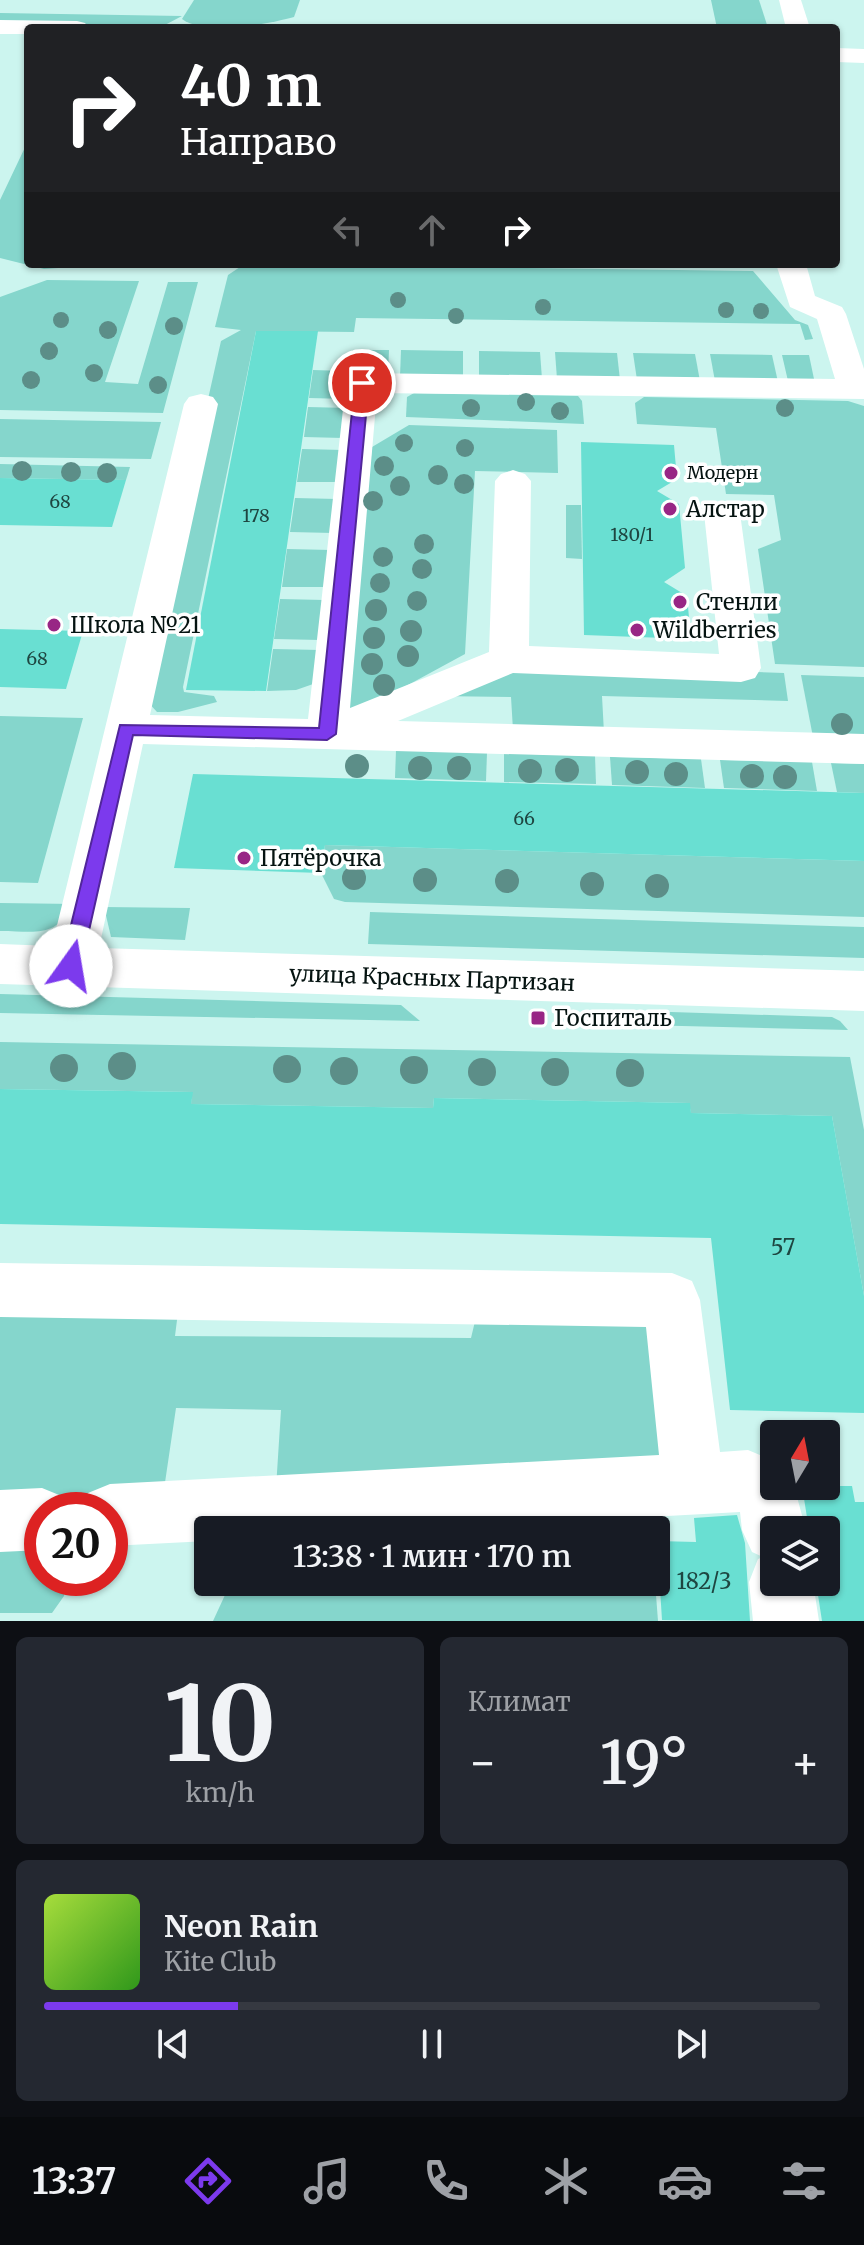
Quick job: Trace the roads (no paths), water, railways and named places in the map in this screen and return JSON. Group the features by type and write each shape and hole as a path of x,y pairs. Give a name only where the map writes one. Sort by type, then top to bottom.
{"street":[{"path":"790,0 797,24"},
{"path":"0,27 24,27"},
{"path":"840,55 864,56"},
{"path":"327,734 362,383 859,389 831,314 801,301 792,268"},
{"path":"71,966 201,404"},
{"path":"509,659 513,481"},
{"path":"327,734 509,659 741,668 722,513"},
{"path":"126,729 864,749"},
{"name":"улица Красных Партизан","path":"0,964 864,991"},
{"path":"0,1290 672,1300 693,1482"},
{"path":"128,1514 748,1481 765,1490 772,1516"},
{"path":"0,1521 24,1520"},
{"path":"783,1596 786,1621"}],"place":[{"name":"Модерн","path":"671,473"},
{"name":"Алстар","path":"670,509"},
{"name":"Стенли","path":"680,602"},
{"name":"Школа №21","path":"54,625"},
{"name":"Wildberries","path":"637,630"},
{"name":"Пятёрочка","path":"244,858"},
{"name":"Госпиталь","path":"538,1018"}]}
